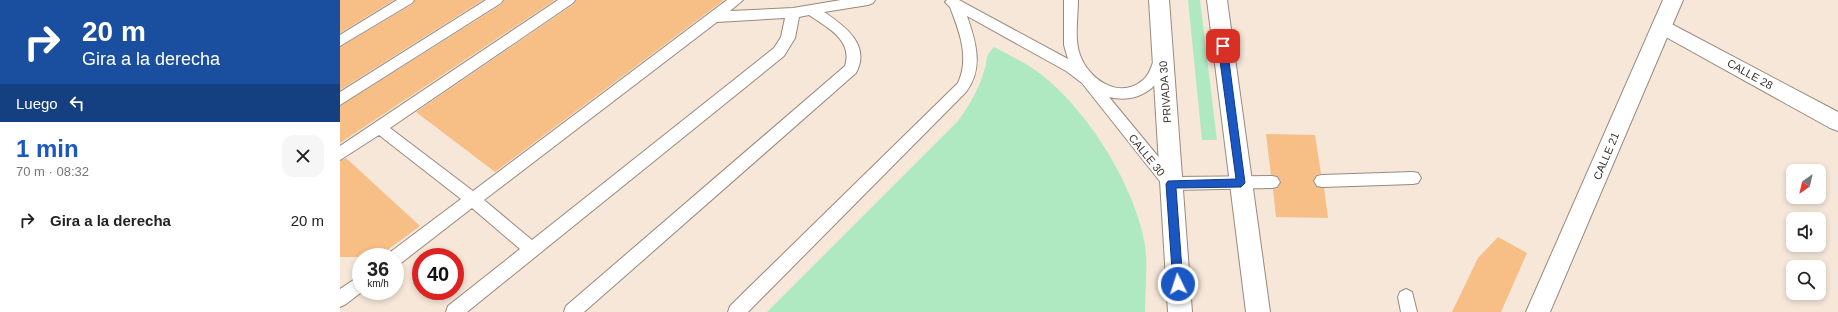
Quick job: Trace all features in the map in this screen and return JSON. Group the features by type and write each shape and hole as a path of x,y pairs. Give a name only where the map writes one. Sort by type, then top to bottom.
{"street":[{"name":"PRIVADA 30","path":"1158,0 1171,184"},
{"path":"1216,0 1258,312"},
{"name":"CALLE 21","path":"1538,312 1673,0"},
{"name":"CALLE 28","path":"1662,26 1838,122"},
{"name":"CALLE 30","path":"1171,184 1180,312"}],"lane":[{"path":"340,41 407,0"},
{"path":"340,99 496,0"},
{"path":"340,154 568,0"},
{"path":"404,251 736,0"},
{"path":"712,17 813,11 868,0"},
{"path":"1071,0 1071,45 1074,56 1088,81"},
{"path":"952,2 1071,67 1088,81 1118,95 1135,92 1144,88 1156,75 1160,67 1162,51"},
{"path":"736,312 946,105 963,86 971,69 971,55 968,38 952,2"},
{"path":"572,312 851,69 854,53 848,39 835,26 813,11"},
{"path":"454,312 779,52 788,38 793,13"},
{"name":"CALLE 30","path":"1088,81 1171,184"},
{"path":"380,128 472,199 531,249"},
{"path":"1322,181 1413,178"},
{"path":"1171,184 1272,182"},
{"path":"340,299 352,290"}],"green space":[{"path":"1188,0 1200,0 1217,140 1202,140"},
{"path":"994,47 1029,66 1042,75 1064,96 1095,134 1122,177 1140,223 1145,245 1145,312 767,312 958,121 976,91 982,78 987,56"}],"building":[{"path":"340,0 394,0 340,33"},
{"path":"415,0 483,0 340,90 340,47 413,4"},
{"path":"504,0 555,0 340,143 340,106 502,4"},
{"path":"576,0 724,0 495,172 416,112 574,4"},
{"path":"1266,134 1315,135 1321,174 1316,175 1313,182 1317,187 1324,188 1328,218 1276,217 1273,189 1278,188 1281,181 1277,176 1271,175"},
{"path":"346,158 420,226 390,248 352,248 352,257 340,257 340,161"},
{"path":"1498,237 1527,253 1501,312 1452,312 1478,258"}],"route":[{"path":"1178,284 1171,184 1241,183 1223,46"}]}
